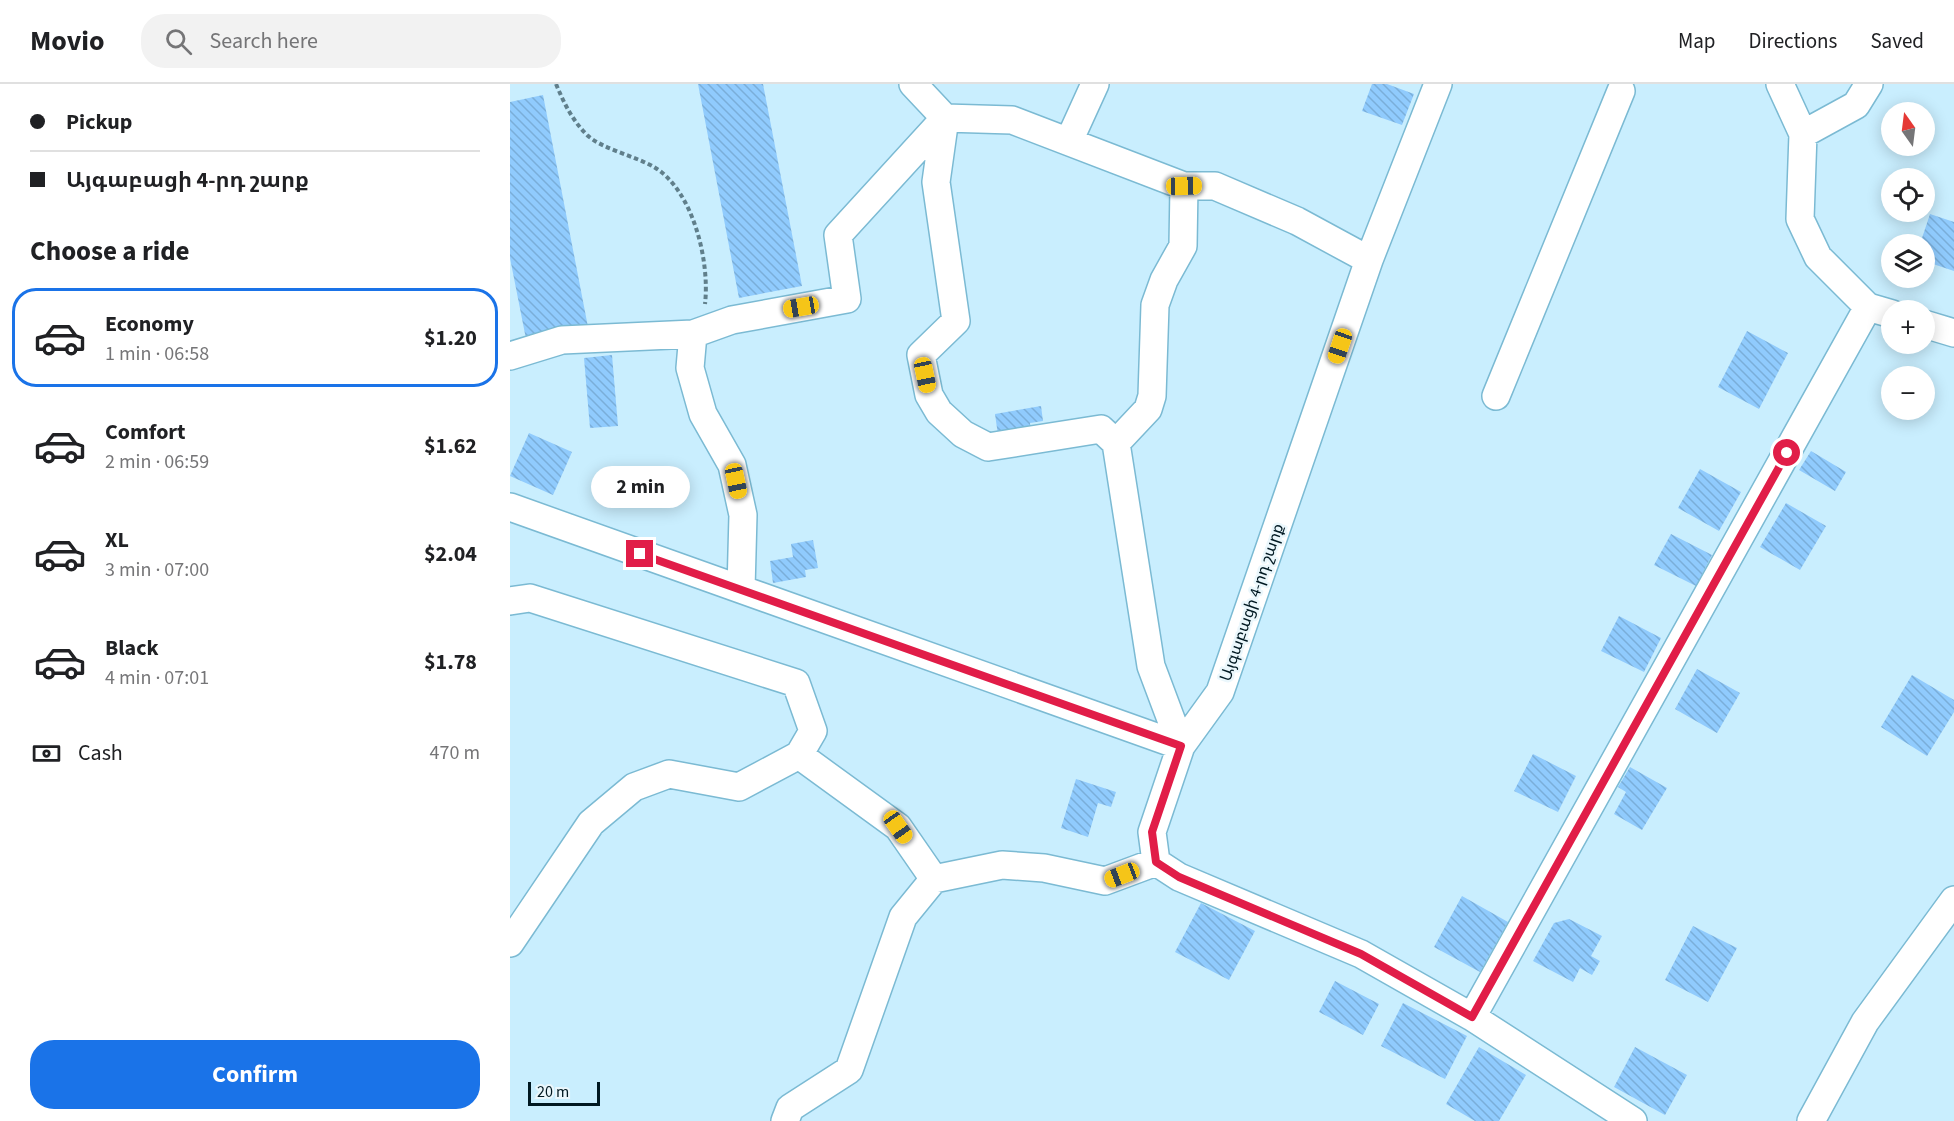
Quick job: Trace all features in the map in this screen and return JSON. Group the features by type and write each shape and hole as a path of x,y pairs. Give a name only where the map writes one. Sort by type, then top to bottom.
{"street":[{"path":"913,84 945,118 1012,120 1184,186 1215,186 1297,222 1369,260"},
{"path":"1069,141 1095,84"},
{"name":"Այգաբացի 4-րդ շարք","path":"1156,862 1152,832 1181,746 1220,692 1369,260 1438,84"},
{"path":"1472,1017 1880,310 1818,257 1800,219 1803,134 1780,84"},
{"path":"1803,134 1856,105 1869,84"},
{"path":"1496,396 1619,86"},
{"path":"510,356 562,340 697,332 732,320 847,299 838,235 945,118"},
{"path":"945,118 936,182 956,321 921,355 929,395 939,412 963,434 988,447 1101,429 1116,443 1151,666 1181,746"},
{"path":"1116,443 1148,409 1152,396 1155,305 1164,280 1183,246 1184,186"},
{"path":"1935,327 1954,333"},
{"path":"697,332 690,368 703,414 732,465 743,514 741,589"},
{"path":"510,507 1181,746"},
{"path":"510,601 530,598 796,683 813,731 799,755 739,787 669,774 634,787 591,823 510,943"},
{"path":"799,755 898,827 934,879"},
{"path":"785,1121 790,1108 849,1070 903,917 934,879 1002,865 1044,868 1105,881 1156,862 1179,877 1361,954 1472,1017 1633,1121"},
{"path":"1811,1121 1865,1022 1954,900"}],"path":[{"path":"556,84 571,117 589,137 656,168 686,200 698,233 706,289 697,332"}],"building":[{"path":"698,84 763,84 802,286 739,298"},
{"path":"1372,84 1387,84 1414,94 1402,125 1362,111"},
{"path":"543,95 588,327 526,339 510,258 510,102"},
{"path":"1935,216 1954,222 1954,271 1935,265 1935,234 1923,234 1927,222 1935,222"},
{"path":"1747,331 1788,353 1759,409 1718,387"},
{"path":"612,355 618,426 590,428 584,358"},
{"path":"1041,406 1043,421 1030,423 1031,431 998,435 995,414"},
{"path":"529,433 572,452 553,495 510,476"},
{"path":"1811,451 1846,472 1835,491 1799,470"},
{"path":"1700,469 1741,492 1719,531 1678,508"},
{"path":"1786,503 1826,526 1800,570 1760,547"},
{"path":"1671,534 1712,555 1696,586 1654,565"},
{"path":"813,540 818,568 805,570 806,577 773,583 770,561 793,557 791,544"},
{"path":"1619,616 1661,638 1644,672 1601,651"},
{"path":"1697,669 1740,693 1717,733 1675,709"},
{"path":"1912,675 1954,700 1954,712 1927,756 1881,727"},
{"path":"1533,754 1576,776 1558,812 1514,791"},
{"path":"1630,767 1667,788 1642,830 1614,814 1626,792 1618,787"},
{"path":"1076,779 1116,792 1111,807 1098,803 1088,837 1061,828"},
{"path":"1462,896 1508,922 1480,972 1434,947"},
{"path":"1201,903 1255,931 1229,980 1175,952"},
{"path":"1569,919 1602,936 1591,956 1600,961 1592,975 1580,968 1573,982 1533,961 1554,923"},
{"path":"1693,926 1737,948 1708,1002 1665,980"},
{"path":"1335,981 1379,1004 1363,1035 1319,1012"},
{"path":"1403,1003 1467,1036 1445,1079 1381,1046"},
{"path":"1479,1047 1526,1075 1499,1121 1475,1121 1446,1104"},
{"path":"1635,1047 1687,1075 1665,1115 1614,1087"}],"route":[{"path":"640,554 1181,746 1152,832 1156,862 1179,877 1361,954 1472,1017 1787,453"}]}
